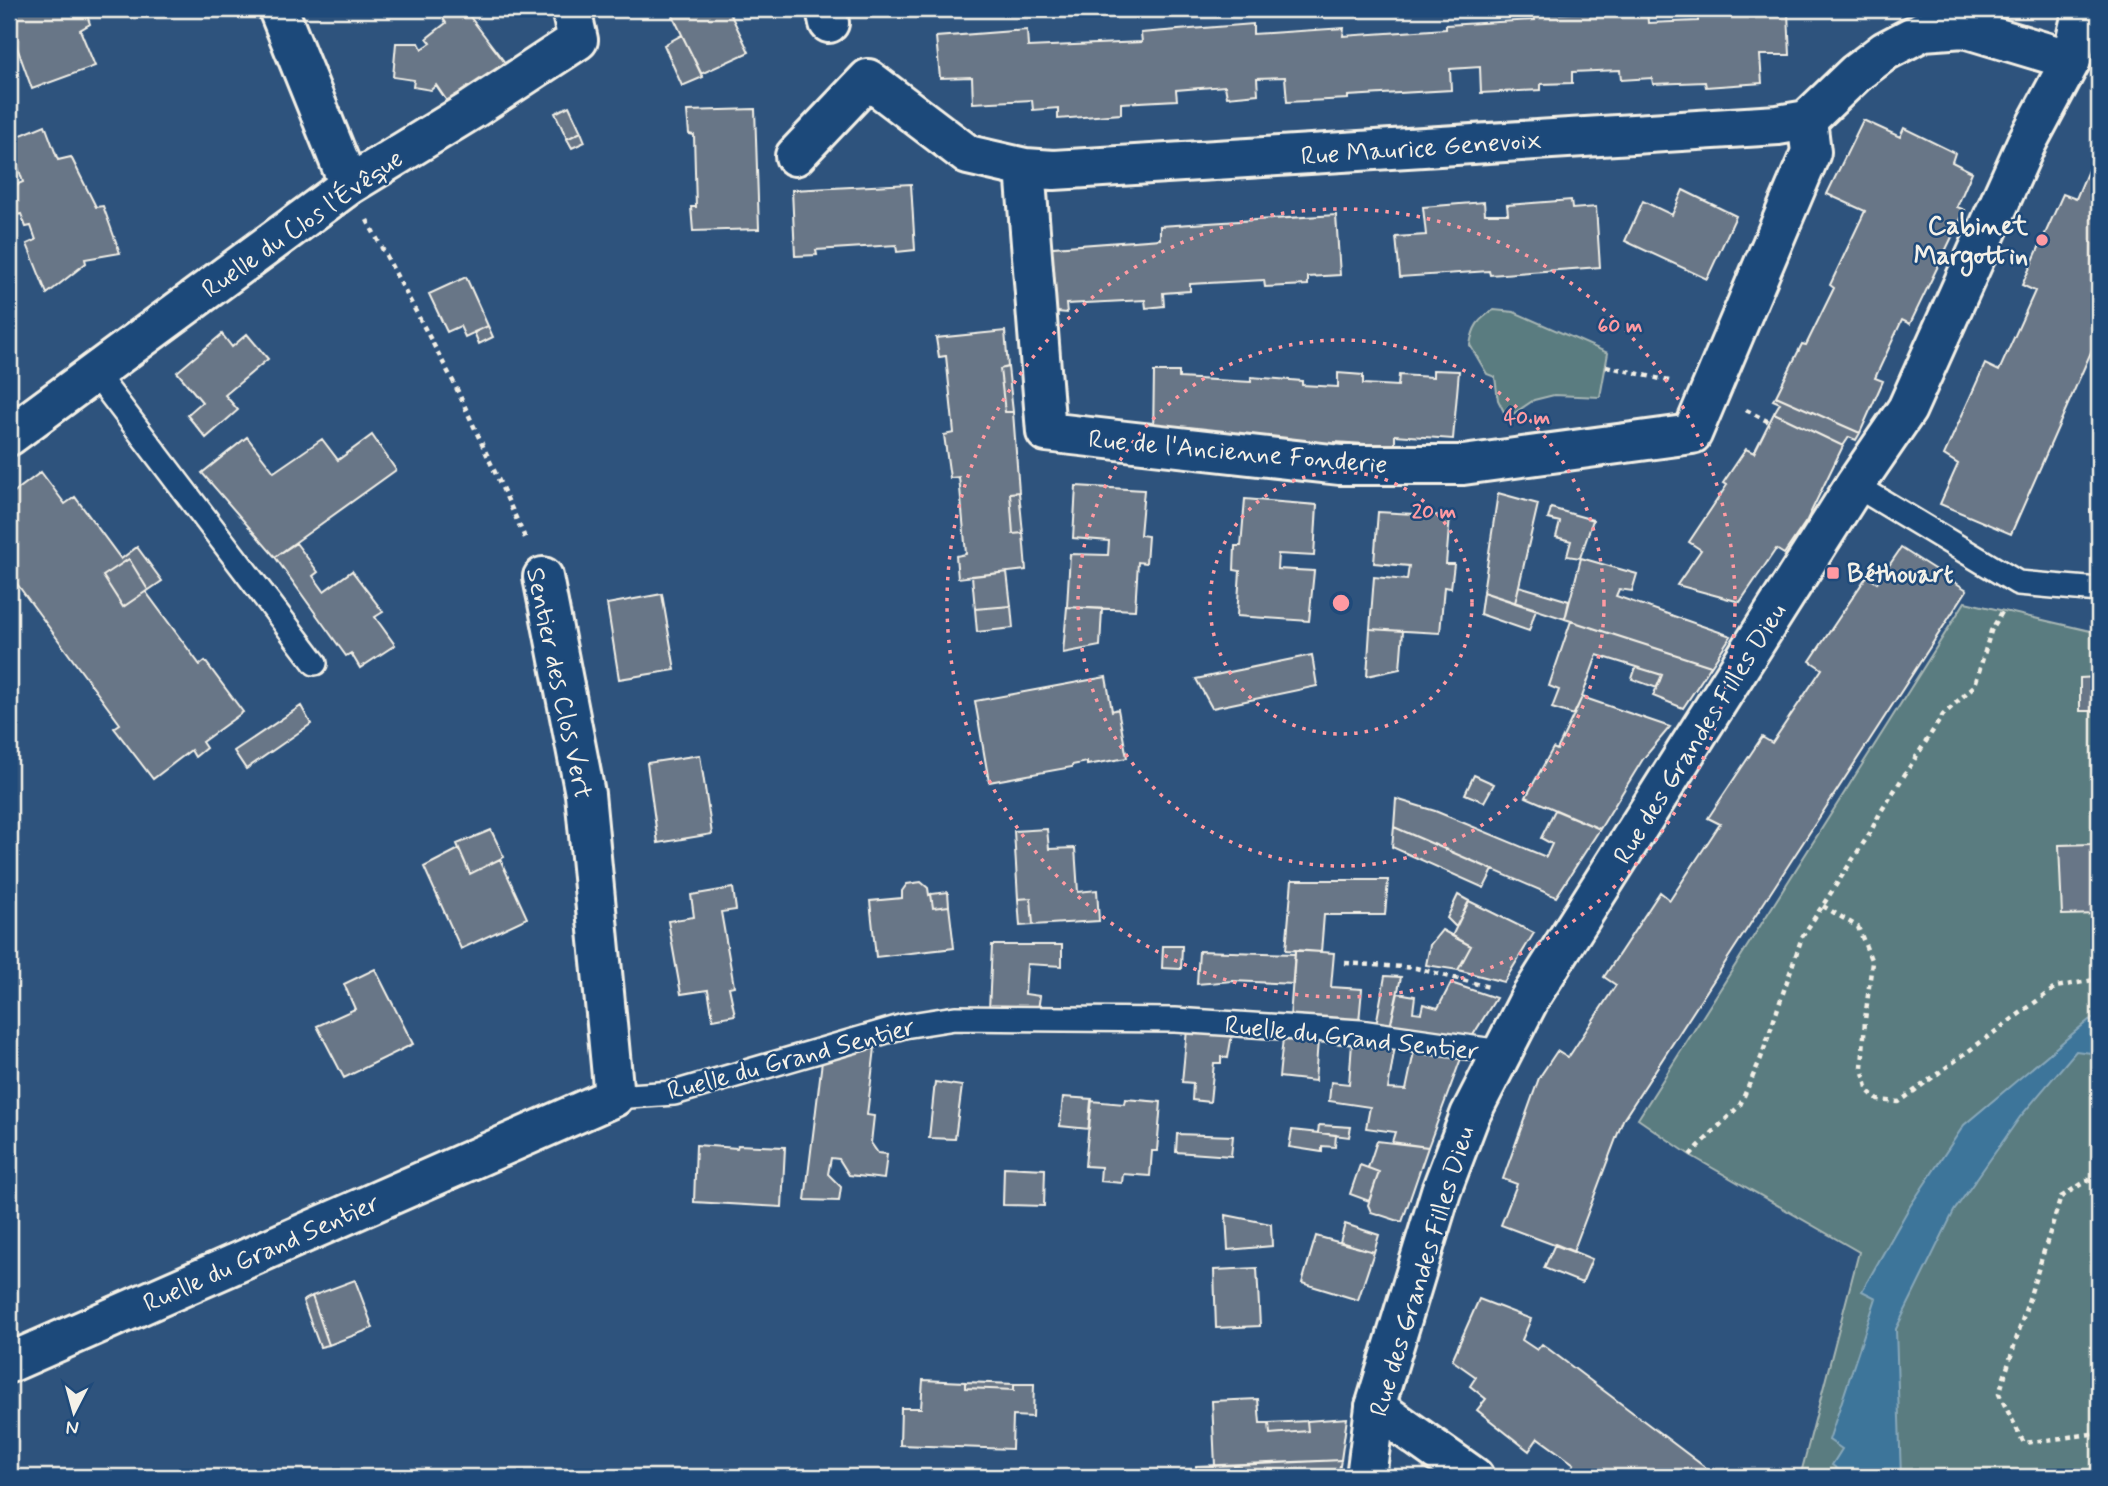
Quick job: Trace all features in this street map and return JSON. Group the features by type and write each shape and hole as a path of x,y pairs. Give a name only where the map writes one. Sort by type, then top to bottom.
{"street":[{"path":"278,9 349,185"},
{"name":"Ruelle du Clos l'Évêque","path":"9,436 349,185 473,109 578,40 570,9"},
{"name":"Rue des Grandes Filles Dieu","path":"1366,1477 1374,1408 1441,1191 1470,1115 1530,998 1855,485 1907,409 2026,144 2085,58 2083,9"},
{"path":"1807,120 1856,73 1885,51 1923,31 1964,28 2085,58"},
{"name":"Rue Maurice Genevoix","path":"795,156 868,79 968,155 1024,168 1054,170 1778,125 1807,120"},
{"name":"Rue de l'Ancienne Fonderie","path":"1024,168 1046,432 1340,465 1463,465 1692,434 1811,152 1807,120"},
{"name":"Sentier des Clos Vert","path":"543,578 585,794 614,1097"},
{"name":"Ruelle du Grand Sentier","path":"9,1363 614,1097"},
{"path":"1374,1408 1474,1477"}],"lane":[{"path":"94,372 315,663"},
{"path":"1855,485 2018,583 2099,590"},
{"name":"Ruelle du Grand Sentier","path":"614,1097 674,1093 904,1026 955,1018 1175,1020 1360,1032 1501,1052"}],"path":[{"name":"Sentier des Clos Vert","path":"349,185 454,383 543,578"},
{"path":"1606,366 1710,391"},
{"path":"1689,1155 1740,1105 1761,1058 1802,937 1943,715 1975,685 1991,631 2018,583"},
{"path":"1823,906 1857,927 1872,962 1862,1068 1868,1091 1878,1100 1899,1102 2056,987 2099,979"},
{"path":"1345,962 1416,968 1530,998"},
{"path":"2099,1173 2061,1197 1999,1394 2024,1443 2099,1433"}],"green space":[{"path":"1494,310 1514,312 1608,353 1600,397 1554,395 1534,400 1507,418 1498,400 1495,377 1487,374 1470,345 1477,324"},
{"path":"1965,602 2099,633 2099,1477 1800,1477 1859,1252 1690,1155 1638,1119"}],"water":[{"path":"2099,1017 2099,1054 2076,1051 2020,1117 1954,1211 1896,1329 1901,1477 1849,1477 1832,1465 1842,1449 1829,1440 1876,1298 1862,1291 1910,1206 1964,1125 2089,1020"}],"building":[{"path":"9,9 85,9 90,24 80,30 95,66 32,89 9,25"},
{"path":"456,9 464,9 506,64 451,107 436,85 431,90 413,87 414,80 393,77 396,43 419,43 422,49 431,43 427,38 446,23 443,18"},
{"path":"678,9 728,9 749,52 701,74 671,12"},
{"path":"1647,9 1648,23 1698,21 1698,16 1788,13 1790,55 1760,55 1762,83 1706,87 1705,82 1653,84 1652,78 1621,80 1620,70 1572,72 1572,83 1541,84 1541,90 1481,93 1480,67 1450,69 1451,90 1287,102 1285,77 1257,78 1258,94 1227,97 1225,86 1176,90 1177,100 1121,103 1121,114 1058,119 1058,108 1033,110 1032,100 973,103 972,77 940,78 936,37 1027,30 1028,47 1142,42 1141,33 1253,24 1253,34 1344,28 1343,36 1446,29 1446,25 1535,20 1534,15"},
{"path":"682,35 703,77 682,86 664,45"},
{"path":"569,106 581,132 567,139 555,113"},
{"path":"755,109 759,229 693,231 691,207 696,207 694,135 689,134 687,111"},
{"path":"1863,120 1900,137 1904,128 1955,153 1952,162 1972,172 1957,207 1965,210 1910,324 1902,320 1875,378 1883,381 1860,433 1776,396 1802,344 1806,345 1834,288 1830,285 1865,211 1827,194"},
{"path":"45,125 58,160 71,157 96,207 103,206 120,253 85,259 86,263 47,294 27,244 36,240 31,226 26,227 21,214 17,215 9,192 9,188 23,182 9,140"},
{"path":"581,132 585,142 572,148 567,139"},
{"path":"2091,163 2099,163 2099,334 2011,534 1940,504 1958,464 1944,455 1985,364 1999,371 2035,291 2022,285 2063,194 2076,199"},
{"path":"911,184 915,250 897,252 896,245 816,250 817,255 795,256 792,190"},
{"path":"1683,190 1736,216 1707,279 1625,241 1643,201 1672,215"},
{"path":"1571,200 1572,209 1596,207 1600,267 1490,275 1489,271 1400,277 1396,237 1426,235 1423,207 1484,202 1485,214 1508,214 1507,205"},
{"path":"1336,215 1340,275 1308,277 1308,285 1265,287 1264,280 1190,284 1190,291 1163,293 1164,306 1146,308 1145,300 1066,304 1067,313 1047,311 1040,248 1160,239 1160,226"},
{"path":"466,277 488,326 465,337 460,326 447,332 429,294"},
{"path":"488,326 493,337 479,344 474,332"},
{"path":"1005,331 1008,367 1000,369 1005,412 1013,412 1019,492 1010,493 1013,534 1023,533 1026,570 958,578 956,556 966,554 959,477 950,478 944,435 954,433 946,356 939,357 936,338"},
{"path":"222,334 232,347 247,334 268,359 225,395 238,410 206,438 187,415 202,402 177,372"},
{"path":"1008,367 1013,412 1005,412 1000,369"},
{"path":"1433,370 1459,371 1453,439 1395,435 1395,446 1335,442 1335,446 1153,436 1154,372 1179,372 1179,378 1251,382 1251,377 1302,381 1302,385 1338,387 1338,373 1363,375 1363,384 1398,386 1399,375 1433,377"},
{"path":"1776,396 1860,433 1856,440 1849,437 1843,446 1774,413 1780,403 1773,400"},
{"path":"1774,413 1843,446 1807,520 1784,554 1776,549 1740,602 1677,585 1701,550 1689,542 1727,485 1723,483 1746,449 1754,453"},
{"path":"372,435 396,470 275,557 202,473 247,437 274,472 322,439 338,460"},
{"path":"41,472 65,504 75,497 121,559 137,547 162,581 146,592 200,665 205,661 243,712 202,742 206,748 195,757 191,750 153,779 114,728 120,724 9,573 9,496"},
{"path":"1076,486 1144,490 1140,535 1148,536 1146,563 1138,562 1135,610 1067,607 1070,554 1108,555 1109,541 1073,538"},
{"path":"1019,492 1023,533 1013,534 1010,493"},
{"path":"1498,493 1538,504 1515,603 1483,592"},
{"path":"1245,499 1317,505 1314,556 1278,554 1277,569 1314,571 1309,621 1237,616 1240,571 1234,570 1235,546 1241,546"},
{"path":"1551,508 1593,520 1580,558 1567,556 1571,541 1556,537 1560,522 1548,519"},
{"path":"2097,508 2098,527 2091,528 2090,509"},
{"path":"1378,512 1450,516 1446,564 1454,564 1451,588 1444,587 1440,633 1370,629 1374,577 1407,580 1409,566 1374,563"},
{"path":"296,543 318,572 313,576 324,591 352,571 383,612 375,617 395,645 360,668 351,653 346,656 275,557"},
{"path":"1901,548 1967,590 1623,1120 1573,1252 1501,1225 1517,1184 1503,1179 1539,1078 1557,1051 1568,1058 1616,985 1604,977 1660,892 1670,900 1720,824 1708,818 1762,737 1772,743 1822,669 1810,661 1867,576 1877,583"},
{"path":"1581,558 1637,574 1632,591 1619,589 1616,596 1731,636 1711,666 1565,619"},
{"path":"129,559 148,590 123,607 103,576"},
{"path":"1007,572 1011,606 975,609 972,576"},
{"path":"1519,586 1569,601 1565,619 1515,603"},
{"path":"1483,592 1536,609 1529,631 1480,614"},
{"path":"662,594 675,670 619,679 607,604"},
{"path":"1011,606 1013,628 977,632 975,609"},
{"path":"1067,607 1102,609 1100,646 1063,653"},
{"path":"1571,621 1711,666 1683,708 1653,696 1662,675 1597,655 1574,715 1552,708 1559,690 1549,686"},
{"path":"1370,629 1403,631 1400,669 1367,676"},
{"path":"1312,655 1317,686 1212,708 1196,679"},
{"path":"1636,667 1662,675 1657,688 1632,679"},
{"path":"1106,677 1112,711 1118,709 1127,758 1087,765 1087,762 989,782 975,701"},
{"path":"2099,677 2099,711 2080,711 2080,678"},
{"path":"1582,697 1670,727 1643,759 1600,829 1526,797 1553,748 1557,750"},
{"path":"301,706 311,724 246,769 234,751"},
{"path":"700,755 712,834 658,843 647,763"},
{"path":"1474,775 1494,784 1484,802 1465,794"},
{"path":"1396,799 1435,811 1546,857 1552,844 1541,838 1555,810 1600,829 1556,897 1394,827"},
{"path":"1394,827 1493,870 1484,888 1392,847"},
{"path":"1047,829 1049,849 1075,848 1078,892 1097,890 1099,921 1033,925 1031,898 1018,899 1014,831"},
{"path":"491,830 504,857 470,874 457,844"},
{"path":"2092,833 2099,833 2099,914 2062,915 2059,845 2092,844"},
{"path":"459,849 470,874 500,859 527,918 461,949 424,867"},
{"path":"1292,880 1388,880 1385,915 1324,915 1321,952 1286,950"},
{"path":"921,882 928,888 929,895 931,894 933,908 949,906 954,948 876,957 870,901 902,898 902,891 907,884"},
{"path":"733,888 736,910 721,912 734,986 729,987 735,1015 713,1019 708,990 681,994 668,921 694,917 691,895"},
{"path":"948,892 949,906 933,908 931,894"},
{"path":"1458,895 1469,901 1456,927 1447,918"},
{"path":"1031,898 1033,925 1020,926 1018,899"},
{"path":"1469,901 1534,933 1504,982 1458,970 1471,946 1452,936"},
{"path":"1442,930 1471,946 1458,970 1426,965 1430,945"},
{"path":"992,945 1062,945 1062,966 1027,964 1025,994 1040,996 1038,1010 989,1010"},
{"path":"1163,946 1182,946 1181,969 1162,968"},
{"path":"1295,950 1334,953 1331,987 1362,989 1359,1022 1290,1018"},
{"path":"1199,951 1295,954 1293,984 1233,981 1197,984"},
{"path":"375,969 413,1044 344,1078 317,1026 355,1009 344,984"},
{"path":"1385,976 1401,977 1390,1027 1376,1025"},
{"path":"1451,983 1496,998 1470,1040 1390,1027 1398,993 1415,996 1413,1012 1421,1013 1423,1004 1438,1008"},
{"path":"1187,1030 1232,1034 1228,1058 1221,1057 1221,1063 1214,1063 1210,1102 1192,1100 1193,1083 1182,1082"},
{"path":"1283,1038 1318,1040 1315,1081 1279,1077"},
{"path":"1352,1043 1395,1046 1388,1089 1406,1090 1415,1047 1463,1053 1428,1147 1392,1142 1395,1132 1366,1128 1370,1107 1329,1101 1331,1082 1349,1084"},
{"path":"875,1048 867,1115 874,1116 871,1143 878,1153 887,1154 884,1179 849,1175 839,1159 831,1158 828,1174 841,1187 839,1201 805,1200 822,1061"},
{"path":"935,1082 962,1086 955,1139 929,1138"},
{"path":"1063,1097 1092,1099 1089,1129 1060,1126"},
{"path":"1125,1099 1161,1102 1157,1151 1152,1151 1150,1176 1123,1174 1122,1183 1100,1181 1101,1167 1085,1166 1091,1101 1124,1104"},
{"path":"1319,1125 1351,1127 1349,1137 1318,1133"},
{"path":"1292,1130 1336,1135 1335,1147 1322,1146 1322,1152 1289,1147"},
{"path":"1177,1134 1233,1136 1231,1156 1176,1152"},
{"path":"1377,1141 1428,1147 1402,1222 1371,1212 1368,1205 1379,1172 1368,1168"},
{"path":"696,1145 785,1147 782,1207 694,1202"},
{"path":"1360,1165 1379,1172 1369,1201 1350,1194"},
{"path":"1004,1167 1045,1169 1044,1206 1003,1205"},
{"path":"1226,1215 1271,1224 1272,1246 1228,1250"},
{"path":"1345,1224 1379,1235 1374,1252 1340,1242"},
{"path":"1316,1236 1374,1252 1358,1300 1302,1283"},
{"path":"1555,1244 1592,1259 1582,1283 1544,1268"},
{"path":"1257,1268 1260,1326 1216,1328 1214,1270"},
{"path":"355,1280 373,1328 329,1345 312,1296"},
{"path":"312,1296 329,1345 320,1347 303,1301"},
{"path":"1479,1299 1531,1319 1522,1340 1537,1350 1542,1344 1718,1477 1565,1477 1574,1464 1538,1438 1529,1451 1477,1410 1486,1399 1470,1386 1476,1377 1452,1360"},
{"path":"923,1380 965,1382 965,1388 1014,1390 1014,1384 1034,1384 1033,1417 1013,1416 1012,1449 900,1445 901,1408 921,1408"},
{"path":"965,1382 1014,1384 1014,1390 965,1388"},
{"path":"1258,1399 1260,1423 1269,1423 1270,1434 1308,1431 1307,1421 1347,1418 1341,1460 1215,1466 1212,1401"},
{"path":"1307,1421 1308,1431 1270,1434 1269,1423"},
{"path":"1341,1460 1338,1477 1196,1477 1196,1466"}],"place":[{"name":"Cabinet Margottin","path":"2042,240"},
{"name":"Béthouart","path":"1833,573"}]}
